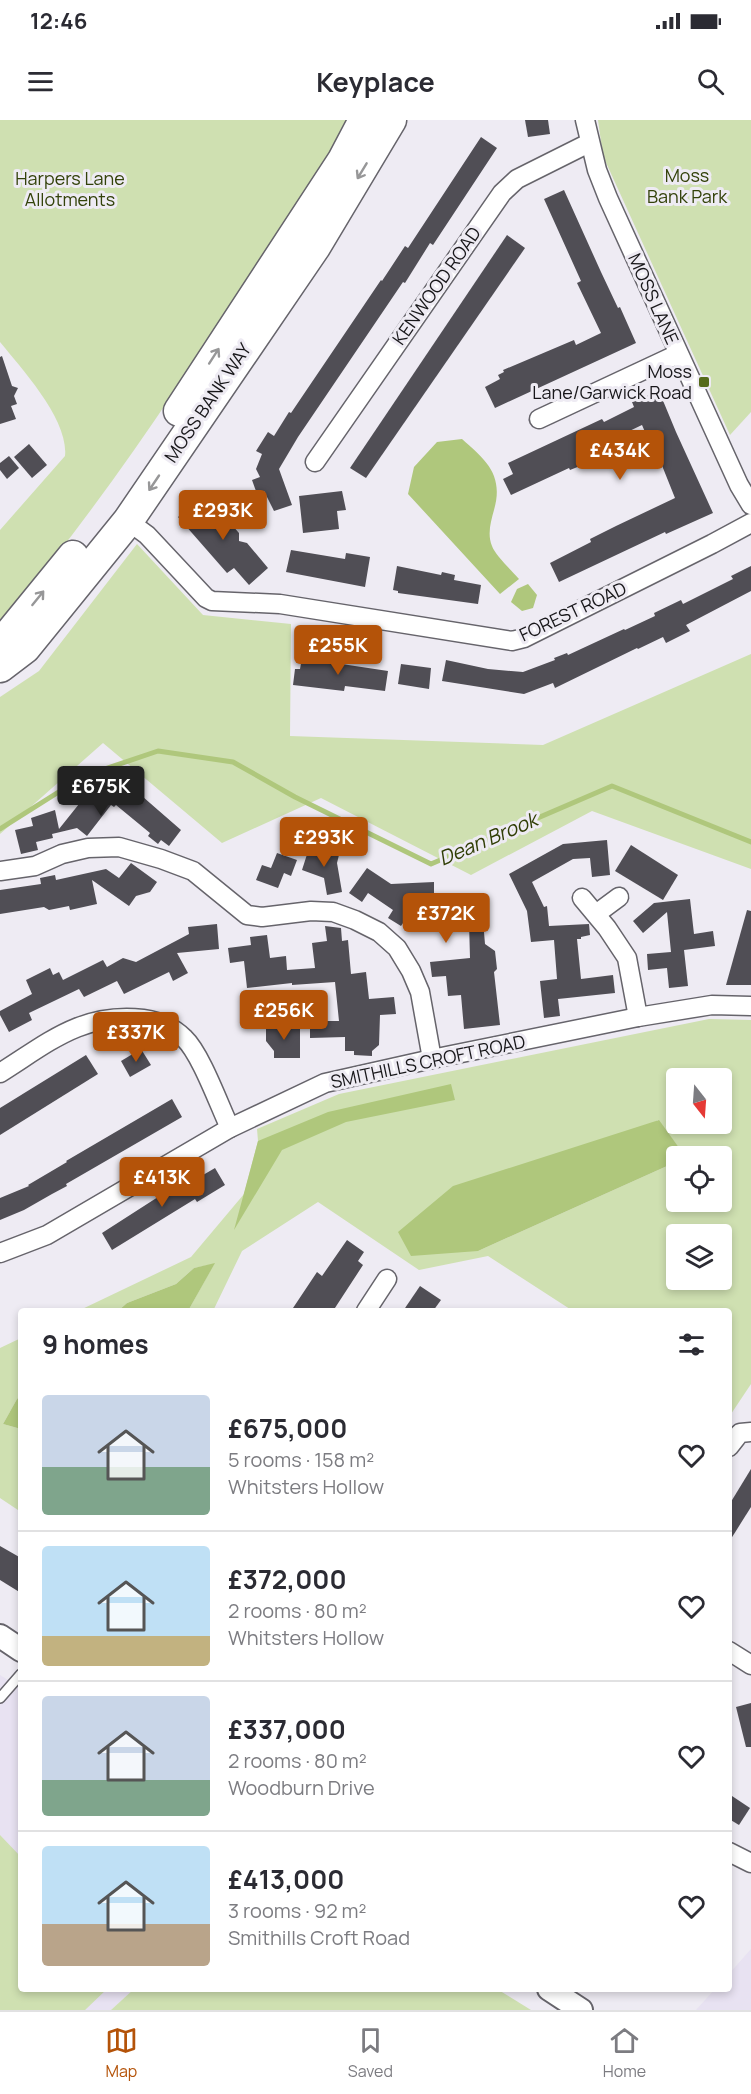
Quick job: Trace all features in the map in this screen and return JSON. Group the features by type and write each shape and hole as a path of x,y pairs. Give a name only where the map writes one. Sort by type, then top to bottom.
{"highway":[{"name":"MOSS BANK WAY","path":"0,642 6,638 117,502 344,160 364,120"},
{"name":"MOSS BANK WAY","path":"0,667 25,648 128,521 315,248 391,120"}],"street":[{"name":"MOSS LANE","path":"585,120 589,143 608,198 739,485 751,505"},
{"name":"KENWOOD ROAD","path":"315,462 502,193 517,179 589,143"},
{"path":"539,419 678,354"},
{"name":"FOREST ROAD","path":"128,521 147,535 206,598 212,601 280,604 512,640 524,638 751,523"},
{"path":"0,871 35,866 62,854 88,848 118,847 193,871 247,915 262,917 311,911 333,912 355,920 379,932 397,948 411,971 420,992 432,1059"},
{"path":"596,914 619,897"},
{"path":"582,898 627,957 638,1017"},
{"name":"SMITHILLS CROFT ROAD","path":"0,1252 47,1235 230,1128 326,1083 638,1017 712,1005 751,1006"},
{"path":"0,1073 62,1034 85,1023 107,1018 153,1021 184,1037 194,1050 230,1128"},
{"path":"368,1308 387,1279"},
{"path":"732,1443 740,1433 751,1432"},
{"path":"0,1636 18,1648"},
{"path":"732,1654 751,1665"},
{"path":"732,1854 751,1863"},
{"path":"554,1992 581,2010"}],"lane":[{"path":"0,1698 18,1677"}],"shaded area":[{"path":"462,439 485,461 495,478 497,487 490,537 496,554 519,579 500,594 408,494 414,467 437,442"},
{"path":"528,584 537,595 533,608 522,611 511,602 517,589"},
{"path":"451,1084 455,1100 346,1122 282,1150 234,1230 258,1141 328,1112"},
{"path":"659,1120 666,1130 666,1134 669,1134 678,1146 666,1146 666,1166 478,1251 411,1256 398,1232 453,1186"},
{"path":"215,1263 190,1308 121,1308 127,1303 176,1284 194,1268"},
{"path":"18,1398 18,1428 3,1424"},
{"path":"0,1675 18,1686 18,1992 131,1992 111,2010 0,2010"},
{"path":"751,1949 751,2010 696,2010 712,1992 732,1992 732,1971"}],"green space":[{"name":"Harpers Lane Allotments","path":"0,120 346,120 329,153 132,453 46,569 0,624 0,530 65,456 60,427 52,411 31,380 0,342"},
{"name":"Moss Bank Park","path":"598,120 751,120 751,412 730,435 603,156"},
{"path":"137,544 203,615 291,624 290,736 543,745 751,654 751,869 592,811 471,875 321,798 222,843 103,743 0,834 0,697 39,671"},
{"path":"709,1019 751,1020 751,1384 732,1412 732,1308 568,1308 488,1256 419,1270 318,1202 242,1251 214,1308 190,1308 214,1264 194,1268 176,1284 127,1303 121,1308 84,1308 191,1257 244,1194 258,1141 257,1129 339,1094"},
{"path":"18,1339 18,1398 3,1424 18,1428 18,1510 0,1498 0,1348"},
{"path":"0,1835 18,1854 18,1992 104,1992 85,2010 0,2010"},
{"path":"131,1992 502,1992 531,2010 111,2010"}],"building":[{"path":"525,120 548,120 550,134 528,137"},
{"path":"481,137 497,148 433,245 430,243 405,283 403,282 298,437 279,469 292,505 274,511 264,491 257,494 252,480 260,477 256,469 262,454 256,451 268,432 274,436 289,412 291,413 405,246 408,248"},
{"path":"564,190 636,343 495,408 485,387 500,379 498,375 504,372 503,370 574,340 576,345 601,333 577,283 581,281 544,199"},
{"path":"507,235 525,248 366,478 350,468"},
{"path":"2,356 12,386 18,388 14,396 17,404 11,406 16,419 0,424 0,357"},
{"path":"659,391 713,513 666,534 665,532 559,582 550,563 591,542 590,539 675,498 661,463 659,464 642,425 600,445 603,452 584,461 585,464 570,470 569,468 511,495 503,479 513,474 508,463 602,419 604,422 634,407 632,402"},
{"path":"29,444 47,465 32,478 14,457"},
{"path":"9,456 19,468 7,479 0,470 0,463"},
{"path":"342,491 346,510 337,511 339,529 303,533 299,496"},
{"path":"209,499 239,533 239,541 247,543 268,568 249,585 234,568 227,573 178,517 196,501 200,507"},
{"path":"291,550 345,559 346,553 370,557 365,587 286,572"},
{"path":"397,566 441,575 442,572 455,575 454,580 481,585 478,604 398,593 393,590"},
{"path":"751,566 751,591 686,625 690,631 666,643 663,637 555,688 553,683 524,694 442,681 446,660 488,669 523,672 625,630 655,616 654,613 681,600 683,604 733,579 731,576"},
{"path":"302,658 388,671 385,691 345,686 344,691 293,685 295,669 300,669"},
{"path":"401,664 431,668 429,689 398,684"},
{"path":"122,776 130,783 134,782 135,790 181,830 169,846 161,840 158,844 148,836 150,833 116,805 114,807 111,805 87,836 77,828 52,834 53,838 36,842 38,850 21,854 15,830 33,826 31,818 55,810 59,829 91,789 100,796 112,781 116,784"},
{"path":"607,840 610,875 592,877 590,858 573,859 532,882 544,907 547,906 549,926 589,924 590,935 577,939 581,979 613,975 615,993 558,999 560,1016 544,1018 540,981 557,979 554,940 531,942 527,911 509,874 563,844"},
{"path":"310,845 339,855 337,863 342,892 327,895 324,878 302,870"},
{"path":"631,845 678,875 663,900 615,871"},
{"path":"277,853 297,860 291,876 284,873 278,888 256,880 262,865 271,868"},
{"path":"131,863 157,882 150,892 136,896 129,906 92,880 97,904 70,910 69,906 49,910 44,907 0,914 0,890 41,884 40,878 55,875 56,880 106,869 119,878"},
{"path":"367,868 391,884 434,882 434,896 455,894 455,898 471,897 482,909 485,944 495,951 497,969 494,972 500,1025 464,1029 461,995 448,996 446,976 432,977 430,962 470,958 469,922 461,923 460,911 440,913 440,909 412,910 401,926 388,918 393,910 368,893 362,902 349,893"},
{"path":"690,899 694,934 713,931 715,946 684,950 688,986 669,988 667,968 648,970 647,954 671,952 667,912 643,933 633,921 654,903"},
{"path":"747,910 751,911 751,985 726,985"},
{"path":"217,924 219,949 177,953 188,973 173,981 169,972 124,994 117,981 84,997 79,989 29,1013 32,1020 9,1032 0,1015 0,1011 32,994 26,980 50,968 53,975 59,972 63,980 103,960 107,967 123,958 136,962 189,934 188,927"},
{"path":"325,926 341,928 342,941 348,940 351,974 366,972 369,999 394,997 396,1014 380,1015 379,1045 372,1051 372,1056 354,1055 354,1051 345,1051 345,1037 310,1038 310,1021 339,1021 335,982 292,985 292,983 247,988 244,961 230,963 228,948 251,945 250,937 267,935 270,958 286,956 287,970 315,968 312,943 327,941"},
{"path":"266,1026 300,1026 300,1058 274,1058 274,1051 266,1041"},
{"path":"141,1049 151,1065 130,1077 121,1061"},
{"path":"86,1055 98,1074 0,1135 0,1108"},
{"path":"172,1099 182,1117 66,1184 67,1186 24,1210 0,1220 0,1198 29,1186 66,1161"},
{"path":"215,1168 225,1185 197,1202 195,1199 112,1250 102,1233 172,1188 174,1192"},
{"path":"347,1240 364,1252 358,1261 363,1265 335,1308 293,1308 317,1272 322,1276"},
{"path":"420,1286 441,1300 435,1308 405,1308"},
{"path":"751,1469 751,1507 732,1537 732,1500"},
{"path":"0,1546 18,1556 18,1591 0,1580"},
{"path":"751,1703 751,1747 746,1747 736,1707"},
{"path":"732,1796 750,1808 739,1825 732,1821"}],"waterway":[{"name":"Dean Brook","path":"0,829 84,776 158,751 233,762 295,797 431,864 612,786 751,842"}],"place":[{"name":"Moss Lane/Garwick Road","path":"704,382"}]}
